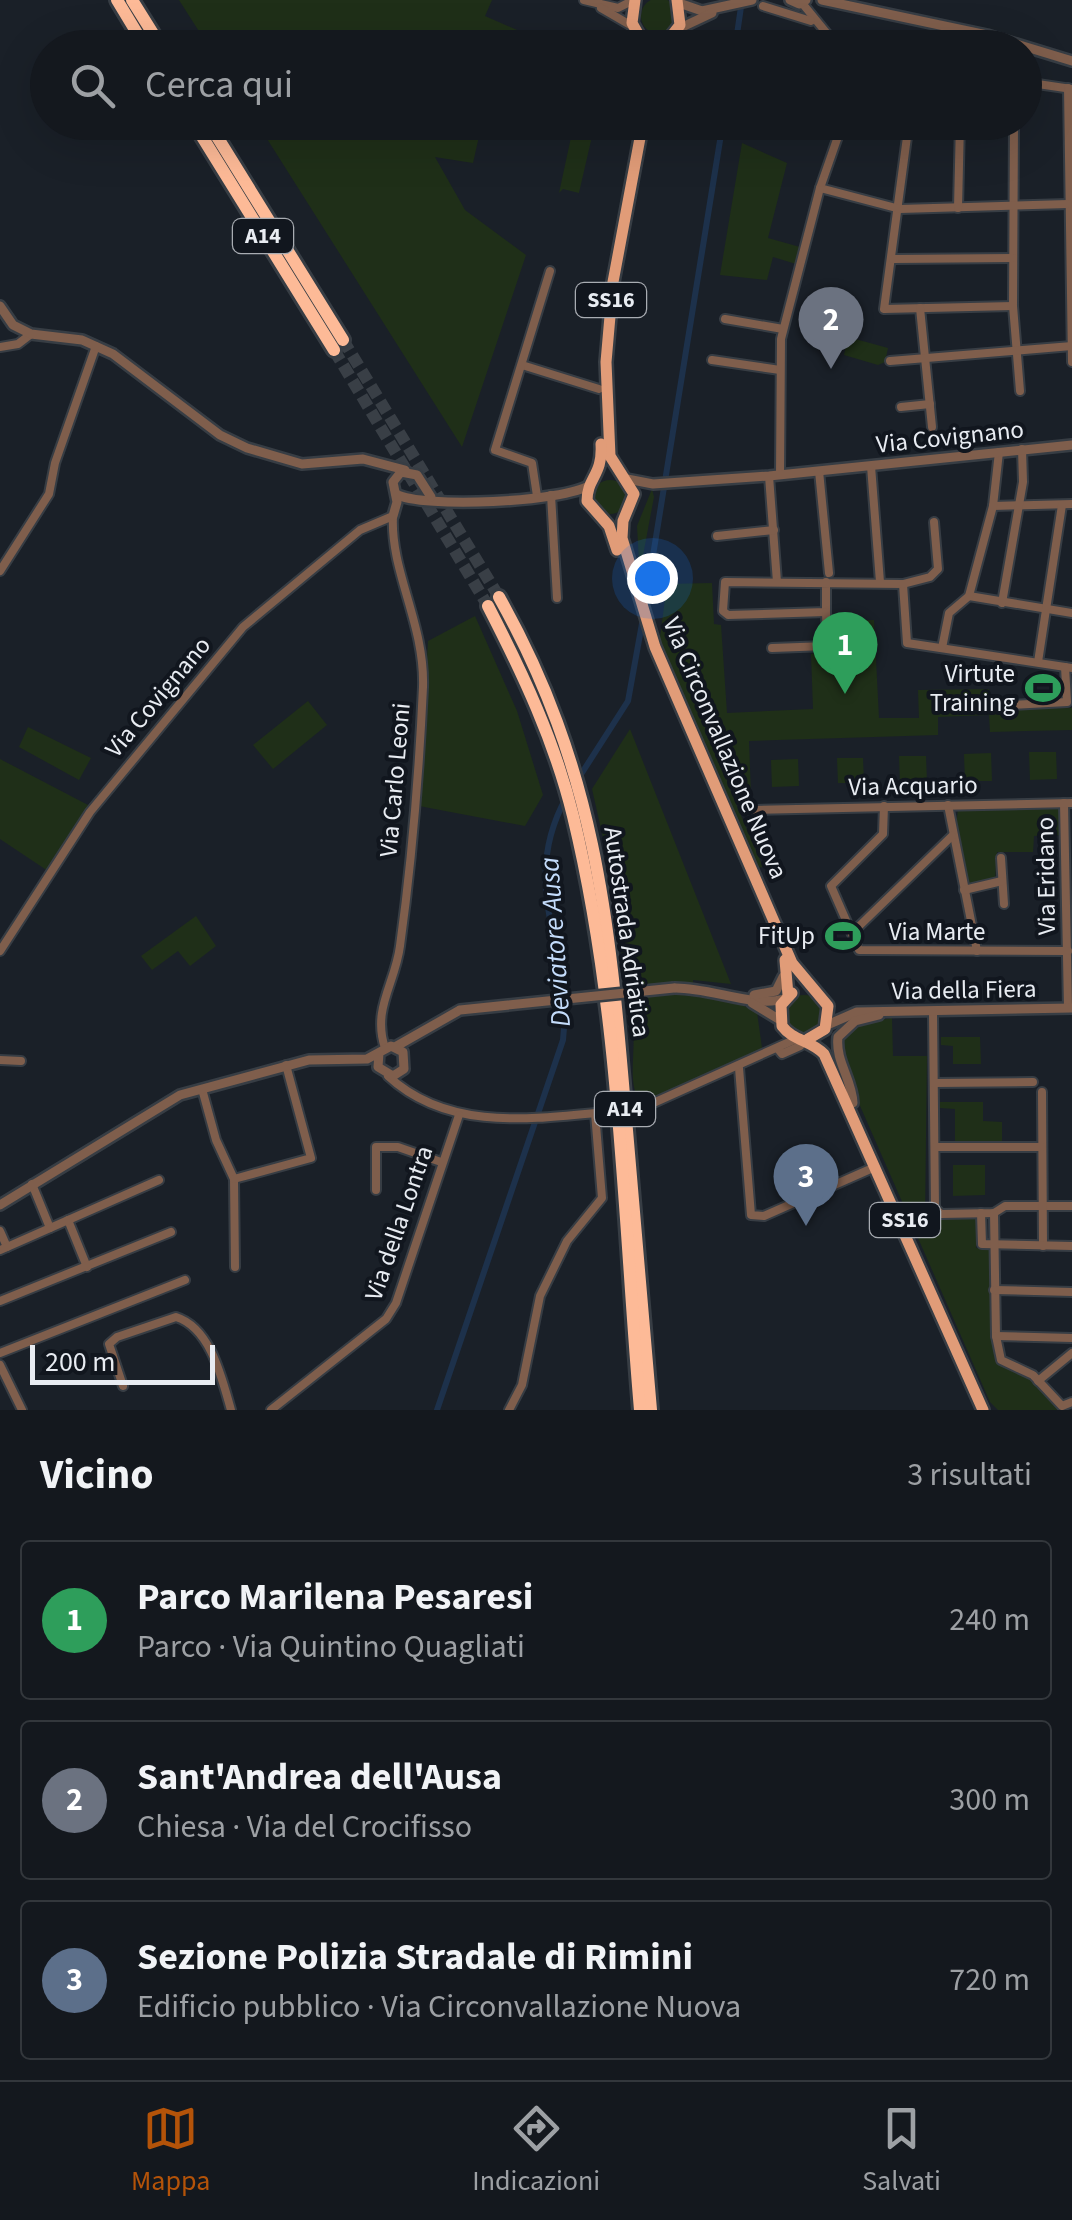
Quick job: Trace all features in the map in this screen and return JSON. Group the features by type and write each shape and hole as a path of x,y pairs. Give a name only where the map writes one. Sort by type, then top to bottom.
{"highway":[{"path":"116,0 135,30"},
{"path":"132,0 151,30"},
{"name":"A14","path":"204,140 338,345 218,140"},
{"name":"Autostrada Adriatica","path":"499,596 534,659 588,810 610,936 651,1410"},
{"name":"Autostrada Adriatica","path":"488,606 518,665 573,816 605,993 640,1410"}],"main road":[{"path":"635,0 630,13 635,30"},
{"path":"674,30 682,16 678,1"},
{"name":"SS16","path":"590,509 593,481 602,463 592,388 607,273 635,140"},
{"name":"SS16","path":"634,502 608,444 607,345 636,140"},
{"path":"593,481 624,478"},
{"path":"602,519 626,515 634,502"},
{"name":"Via Circonvallazione Nuova","path":"590,509 614,536 653,652 785,960 786,997 780,1020"},
{"name":"Via Circonvallazione Nuova","path":"626,515 622,538 633,595"},
{"name":"Via Circonvallazione Nuova","path":"653,652 792,963 812,990 825,1000"},
{"path":"786,997 812,990"},
{"name":"SS16","path":"825,1000 826,1027 853,1102 987,1410"},
{"name":"SS16","path":"780,1020 786,1032 824,1054 987,1410"},
{"path":"802,1042 826,1027"}],"street":[{"path":"586,1 618,8 635,0"},
{"path":"684,30 719,10 752,0"},
{"path":"790,0 804,2 813,21 823,30"},
{"path":"822,0 963,30"},
{"path":"586,1 635,30"},
{"path":"678,1 696,10 719,10"},
{"path":"763,6 813,21"},
{"path":"1042,51 1072,60"},
{"path":"1042,84 1071,88 1068,204 1072,362"},
{"path":"776,582 774,476 783,329 837,140"},
{"path":"907,140 884,309 1013,306"},
{"path":"958,208 960,140"},
{"path":"1014,140 1013,306 1020,391"},
{"path":"820,188 900,209 1068,204"},
{"path":"893,259 1013,258"},
{"path":"538,496 532,463 495,450 550,271"},
{"path":"0,306 13,325 31,334 96,346 220,436 302,464 363,459 380,462 418,475 433,499"},
{"path":"920,308 932,427"},
{"path":"725,319 783,329"},
{"path":"0,347 18,344 31,334"},
{"path":"0,571 49,494 55,463 96,346"},
{"path":"890,362 1071,346"},
{"path":"712,360 780,370"},
{"path":"522,365 592,388"},
{"path":"901,407 930,404"},
{"name":"Via Covignano","path":"624,478 652,484 774,476 1072,445"},
{"path":"1002,602 1019,504 1022,450"},
{"path":"942,648 949,613 968,596 993,506 999,452"},
{"path":"380,462 396,494 393,516"},
{"path":"872,466 880,582"},
{"path":"393,482 405,470"},
{"path":"772,648 827,646 827,578 819,471"},
{"path":"396,494 462,505 568,495 593,481"},
{"path":"393,516 421,483"},
{"path":"634,502 652,484"},
{"path":"551,495 556,598"},
{"path":"568,495 590,509"},
{"path":"993,506 1072,504"},
{"path":"1038,662 1062,505"},
{"name":"Via Covignano","path":"0,951 90,812 242,627 360,530 393,516"},
{"name":"Via Carlo Leoni","path":"386,1049 378,1022 400,945 423,681 412,604 403,569 394,554 393,516"},
{"path":"826,612 728,615 723,611 725,582 827,578 903,584 930,577 938,569 934,522"},
{"path":"716,536 774,530"},
{"path":"903,584 906,642 1069,667 1067,702 993,706"},
{"path":"968,596 1072,613"},
{"name":"Via Acquario","path":"755,810 1068,803"},
{"name":"Via Eridano","path":"1068,803 1070,1008"},
{"path":"948,805 977,951"},
{"name":"Via Marte","path":"884,806 883,834 832,883 863,952 1069,953"},
{"path":"852,933 952,836"},
{"path":"1001,858 1004,904"},
{"path":"964,890 1002,881"},
{"path":"0,1204 180,1095 286,1065 351,1059 386,1049 420,1035 460,1010 674,988 736,994 776,991 785,960"},
{"path":"736,994 764,1002 786,997"},
{"path":"736,994 780,1020"},
{"name":"Via della Fiera","path":"825,1000 857,1012 1070,1008"},
{"name":"Via della Fiera","path":"826,1027 857,1012"},
{"path":"853,1102 852,1088 838,1056 838,1038 854,1021 894,1012"},
{"path":"933,1012 935,1208 941,1214 994,1213 1005,1206 1072,1206"},
{"path":"384,1073 405,1065 420,1035"},
{"path":"640,1104 651,1104 802,1042"},
{"path":"386,1049 405,1065 414,1095"},
{"path":"384,1073 386,1049"},
{"path":"351,1059 458,1115 525,1118 596,1113 602,1198 566,1242 540,1296 522,1385 510,1410"},
{"path":"0,1060 21,1061"},
{"path":"234,1179 311,1158 286,1065"},
{"path":"738,1068 751,1216 764,1216 875,1166"},
{"path":"934,1083 1033,1082"},
{"path":"202,1090 216,1140 234,1179 234,1267"},
{"path":"1042,1092 1043,1246"},
{"name":"Via della Lontra","path":"271,1410 386,1319 396,1304 458,1115"},
{"path":"376,1190 376,1147 398,1147 441,1162"},
{"path":"935,1147 1042,1147"},
{"path":"0,1231 4,1248 159,1180"},
{"path":"32,1184 50,1228"},
{"path":"981,1213 982,1244 1072,1246"},
{"path":"994,1213 996,1336 1001,1360 1038,1381 1062,1406 1072,1402"},
{"path":"68,1220 86,1266"},
{"path":"0,1301 171,1232"},
{"path":"0,1353 185,1280"},
{"path":"994,1290 1072,1292"},
{"path":"122,1386 110,1344 176,1318 195,1328 216,1360 230,1410"},
{"path":"996,1336 1072,1338"},
{"path":"1038,1381 1072,1353"},
{"path":"0,1365 19,1407"}],"green space":[{"path":"652,-1 666,-1 676,9 676,23 670,30 648,30 642,23 642,9"},
{"path":"179,0 492,0 485,16 517,30 198,30"},
{"path":"268,140 478,140 473,163 435,157 465,210 526,255 462,447"},
{"path":"570,140 591,140 579,193 563,189 559,193"},
{"path":"742,143 787,163 768,238 800,247 796,264 773,257 767,280 720,275"},
{"path":"848,337 888,348 885,362 878,365 844,355"},
{"path":"610,480 622,485 627,497 622,509 610,514 598,509 593,497 598,485"},
{"path":"652,489 654,497 638,582 633,567 639,561 637,526"},
{"path":"712,583 714,624 721,625 727,713 813,709 811,654 817,653 818,660 862,658 860,624 832,621 874,620 879,718 919,718 918,690 989,689 990,709 1072,708 1072,730 990,732 989,715 938,717 938,735 749,741 751,795 743,778 728,785 763,867 756,868 659,645 667,584"},
{"path":"475,616 517,711 543,795 525,826 419,806 428,641"},
{"path":"308,701 327,725 273,769 253,745"},
{"path":"28,727 91,758 79,780 19,747"},
{"path":"630,729 731,984 693,980 694,994 731,1000 757,1012 763,1055 646,1101 638,1099 634,1089 633,1027 613,882 592,789"},
{"path":"1029,752 1056,752 1057,779 1030,780"},
{"path":"991,753 992,781 965,781 964,754"},
{"path":"899,756 926,756 927,783 900,784"},
{"path":"837,758 863,758 864,783 838,783"},
{"path":"0,759 90,806 48,871 0,839"},
{"path":"798,759 799,786 772,787 771,760"},
{"path":"1062,806 1063,835 1034,836 1033,852 997,852 995,880 967,886 955,836 958,809"},
{"path":"196,916 216,946 190,966 178,951 152,970 141,956"},
{"path":"804,995 817,1001 823,1014 817,1027 804,1033 791,1027 785,1014 791,1001"},
{"path":"892,1018 893,1056 927,1056 925,1218 976,1219 976,1248 990,1249 993,1336 999,1361 1033,1381 1061,1410 998,1410 990,1402 857,1099 842,1053 843,1036 857,1024"},
{"path":"941,1037 980,1037 981,1064 953,1064 953,1046 941,1045"},
{"path":"940,1102 983,1102 983,1121 1002,1122 1002,1143 955,1143 955,1109 940,1108"},
{"path":"953,1165 985,1165 985,1195 953,1196"}],"waterway":[{"name":"Deviatore Ausa","path":"738,30 742,0"},
{"name":"Deviatore Ausa","path":"645,605 720,140"},
{"name":"Deviatore Ausa","path":"578,779 628,701 643,618"},
{"name":"Deviatore Ausa","path":"437,1410 563,1040 564,1008 546,890 546,861 552,830 566,798"}],"tunnel":[{"path":"343,340 499,597"},
{"path":"334,350 488,606"}],"place":[{"name":"Sant'Andrea dell'Ausa","path":"831,369"},
{"name":"Virtute Training","path":"1043,688"},
{"name":"Parco Marilena Pesaresi","path":"845,694"},
{"name":"FitUp","path":"843,936"},
{"name":"Sezione Polizia Stradale di Rimini","path":"806,1226"}]}
